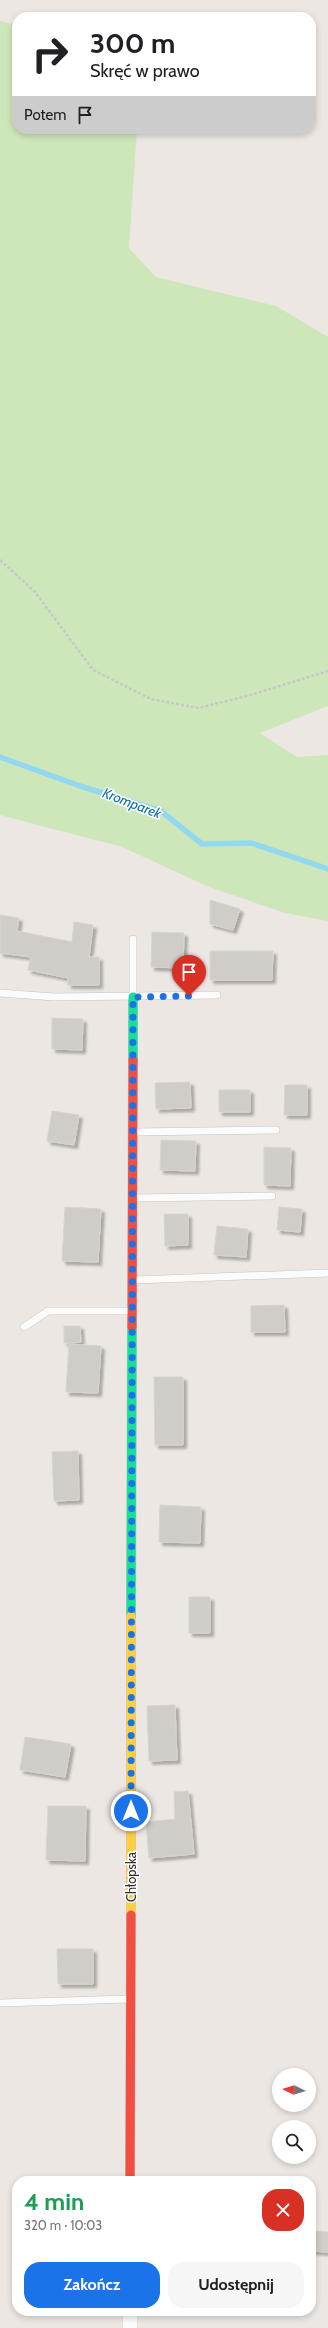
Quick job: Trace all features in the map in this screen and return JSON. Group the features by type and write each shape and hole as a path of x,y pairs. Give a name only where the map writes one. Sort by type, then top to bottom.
{"street":[{"name":"Chłopska","path":"130,2176 133,997"},
{"path":"130,2316 130,2328"}],"lane":[{"path":"132,939 133,997"},
{"path":"0,993 54,997 217,995"},
{"path":"133,1132 276,1130"},
{"path":"133,1198 272,1196"},
{"path":"132,1280 328,1273"},
{"path":"24,1327 48,1311 132,1311"},
{"path":"0,2003 131,1999"}],"path":[{"path":"0,560 35,592 93,670 151,699 198,708 247,696 328,671"}],"green space":[{"path":"0,21 12,24 12,134 137,134 129,248 156,277 276,306 328,337 328,706 260,733 297,757 328,755 328,921 285,913 209,887 122,847 0,815"}],"building":[{"path":"210,900 240,909 233,930 210,924"},
{"path":"0,915 19,918 17,931 72,942 74,922 93,925 89,957 99,957 99,985 68,985 68,978 28,970 31,957 0,953"},
{"path":"152,932 184,933 183,968 151,967"},
{"path":"210,951 273,951 272,980 210,980"},
{"path":"52,1018 83,1019 82,1050 52,1049"},
{"path":"190,1082 191,1108 156,1109 155,1083"},
{"path":"285,1085 307,1085 307,1115 284,1115"},
{"path":"219,1090 250,1090 250,1112 219,1112"},
{"path":"52,1111 79,1115 74,1145 47,1141"},
{"path":"161,1140 196,1141 195,1171 160,1170"},
{"path":"264,1147 291,1148 290,1186 264,1185"},
{"path":"65,1207 101,1209 98,1262 62,1261"},
{"path":"279,1207 302,1209 300,1232 277,1230"},
{"path":"164,1214 188,1214 188,1245 165,1246"},
{"path":"217,1226 248,1229 246,1257 214,1255"},
{"path":"284,1305 285,1332 251,1332 251,1306"},
{"path":"64,1326 80,1326 81,1342 64,1343"},
{"path":"69,1344 101,1346 98,1393 66,1392"},
{"path":"154,1377 183,1377 183,1445 155,1445"},
{"path":"78,1451 79,1500 54,1501 52,1452"},
{"path":"160,1505 201,1507 200,1543 159,1542"},
{"path":"189,1597 210,1597 210,1633 189,1633"},
{"path":"175,1705 177,1760 149,1761 147,1706"},
{"path":"25,1737 71,1744 65,1777 20,1770"},
{"path":"188,1791 194,1854 149,1858 146,1822 175,1819 174,1792"},
{"path":"48,1806 86,1806 85,1861 46,1860"},
{"path":"57,1949 93,1949 93,1984 58,1984"},
{"path":"316,2231 328,2232 328,2252 316,2251"}],"waterway":[{"name":"Kromparek","path":"0,757 80,786 161,811 202,844 251,843 328,869"}],"traffic: fast":[{"path":"133,997 133,1060"},
{"path":"131,1616 132,1327"}],"traffic: slow":[{"path":"131,1616 131,1915"}],"traffic: jam":[{"path":"132,1327 133,1060"},
{"path":"130,2176 131,1915"}],"route":[{"path":"131,1811 133,997 189,996"}]}
